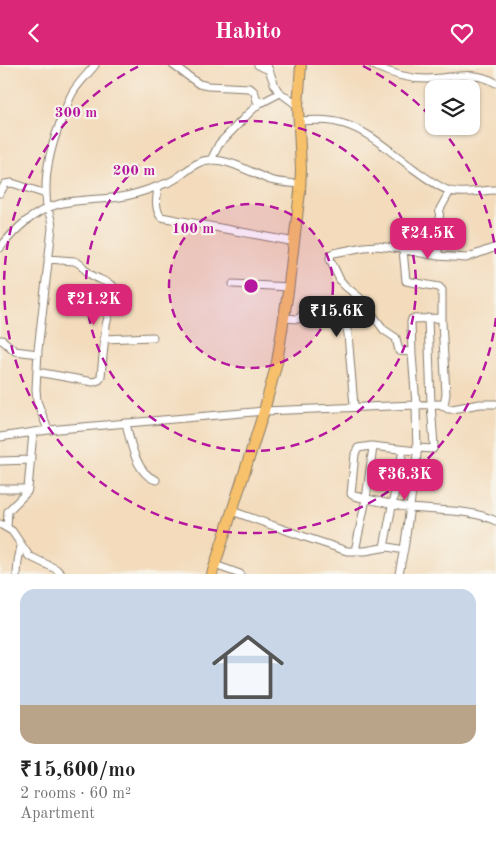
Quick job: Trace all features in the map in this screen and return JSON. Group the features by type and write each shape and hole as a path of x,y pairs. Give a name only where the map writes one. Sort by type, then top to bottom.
{"highway":[{"path":"214,569 264,411 277,362 295,241 300,184 298,106 301,65"}],"street":[{"path":"48,430 37,401 38,354 52,221 46,194 47,169 55,134 73,92 95,65"},
{"path":"172,65 199,84 249,88 255,92 260,103"},
{"path":"258,65 268,67 275,86 280,93 298,106"},
{"path":"373,65 384,70 416,78 436,79 475,75 496,83"},
{"path":"212,160 218,144 249,113 260,103 280,93"},
{"path":"298,121 330,121 356,128 370,136 420,173 450,191 460,193 496,190"},
{"path":"0,248 4,240 28,219 48,208 61,203 121,197 158,186 176,180 191,167 202,161 212,160 241,167 271,180 300,184"},
{"path":"0,193 5,184 12,183 46,194"},
{"path":"158,186 156,209 161,217 295,241"},
{"path":"438,256 440,209 450,191"},
{"path":"412,354 400,351 396,338 384,330 360,298 345,286 340,280 330,256 334,253 364,247 377,247 466,259 496,247"},
{"path":"403,250 406,281 441,288 443,292 442,318 446,394 444,405"},
{"path":"37,372 93,383 99,381 106,325 114,296 113,286 87,272 78,262 48,259"},
{"path":"233,284 289,287"},
{"path":"284,317 298,319 306,311 316,309 339,315 344,320 348,334 354,406"},
{"path":"399,574 404,550 417,449 411,320 414,318 442,318"},
{"path":"428,318 433,448 402,450 373,447 358,448 355,454 350,494 410,508 482,515 496,521"},
{"path":"104,339 154,337"},
{"path":"0,340 15,351 38,354"},
{"path":"0,437 48,430 264,411 431,404 440,404 448,409 452,409 496,403"},
{"path":"126,423 139,463 148,475 156,479"},
{"path":"33,432 28,489 8,511 3,526 12,531 29,555 56,569 61,574"},
{"path":"355,551 366,499 373,447"},
{"path":"384,547 402,450"},
{"path":"0,461 31,460"},
{"path":"0,489 28,489"},
{"path":"232,511 347,551 365,551 384,547 404,550"},
{"path":"17,574 22,546"},
{"path":"214,569 240,574"}]}
